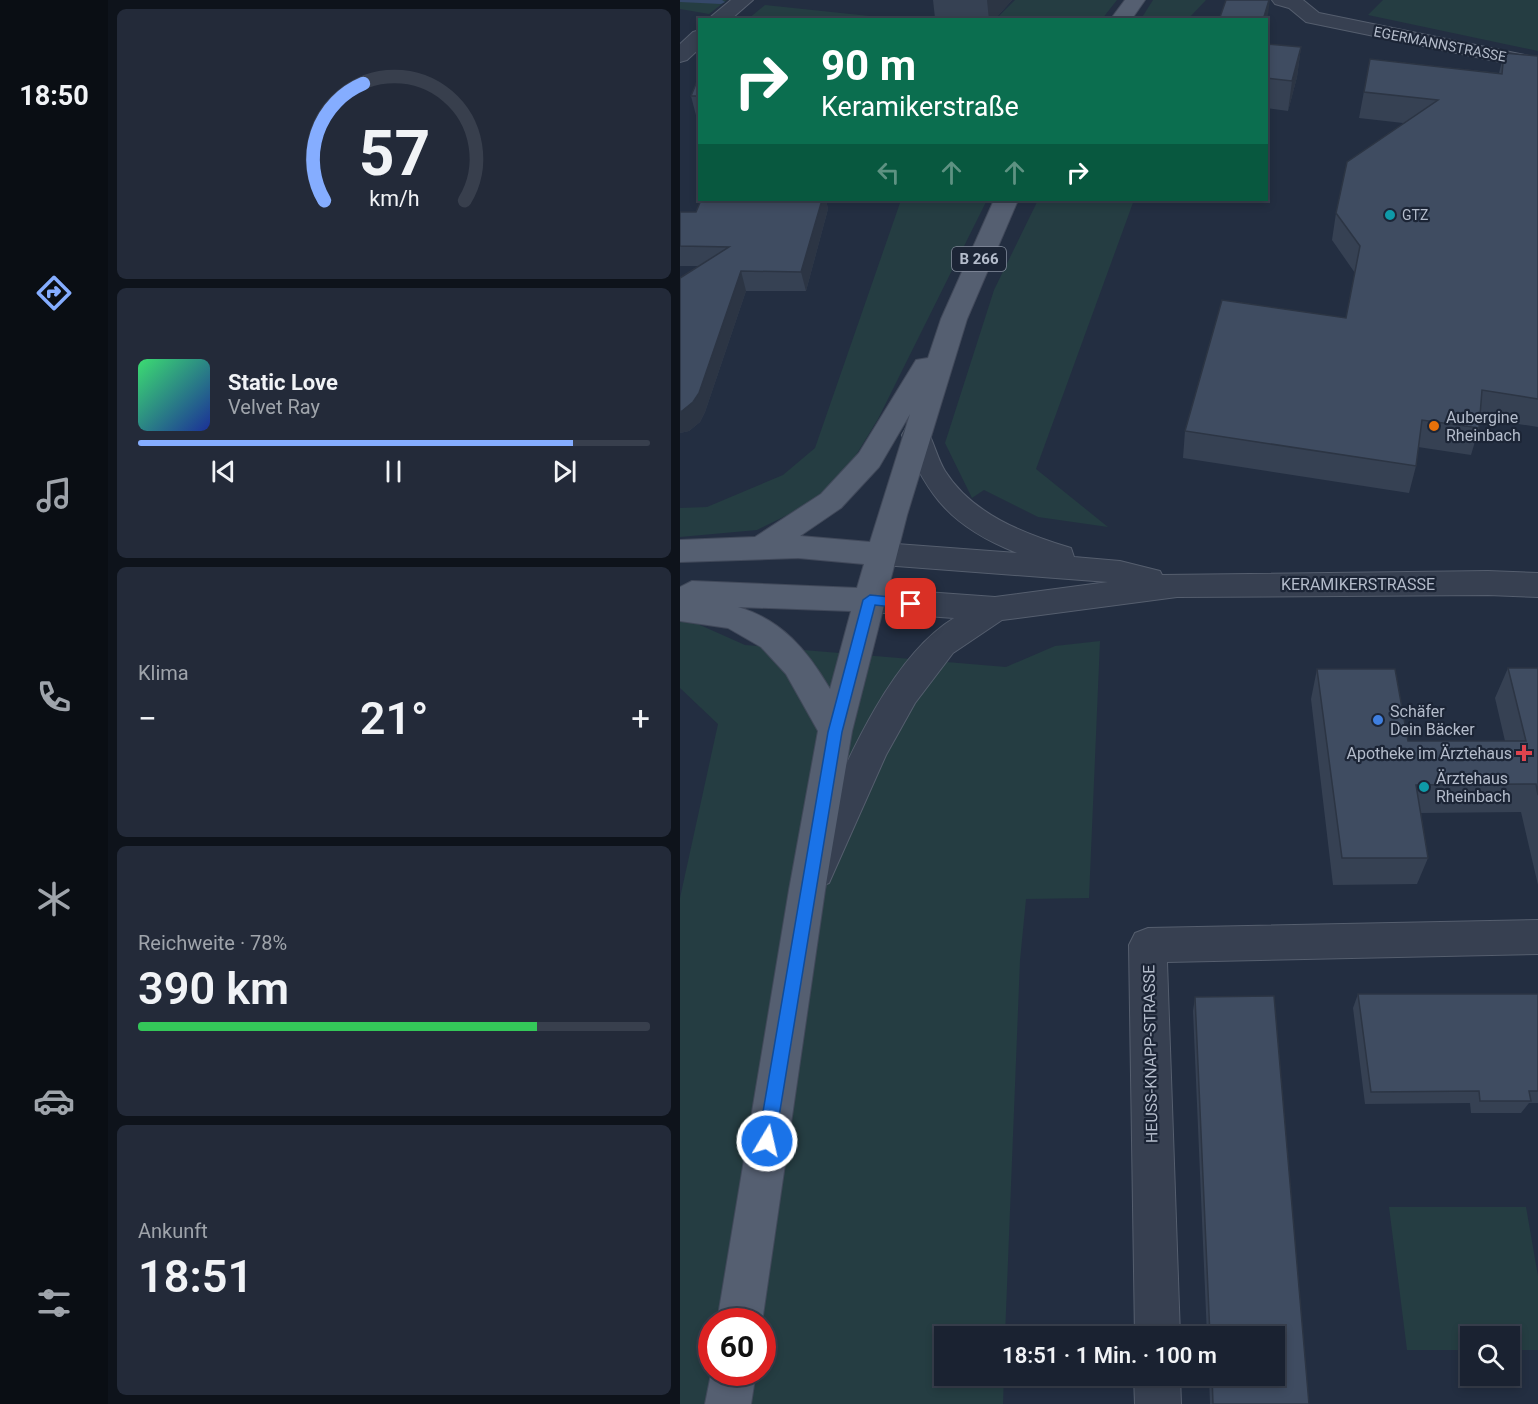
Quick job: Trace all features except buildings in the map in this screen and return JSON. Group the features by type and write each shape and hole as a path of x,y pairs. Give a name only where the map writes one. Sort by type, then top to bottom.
{"main road":[{"path":"1122,18 1135,0"},
{"name":"B 266","path":"742,1308 807,890 835,732 916,435 954,318 1006,201"},
{"path":"761,548 830,501 869,460 954,318"},
{"path":"680,551 798,547 883,554"},
{"path":"680,592 870,600"},
{"path":"680,609 739,618 777,640 807,675 835,732"},
{"path":"728,1404 731,1386"}],"street":[{"path":"720,18 743,0"},
{"name":"EGERMANNSTRASSE","path":"1282,0 1296,4 1313,18 1538,64"},
{"name":"EGERMANNSTRASSE","path":"1315,0 1315,5 1341,24"},
{"path":"680,56 698,38"},
{"path":"916,435 935,478 964,512 1030,548 1120,572"},
{"name":"KERAMIKERSTRASSE","path":"883,554 1120,572 1177,585"},
{"name":"KERAMIKERSTRASSE","path":"870,600 995,609 1177,585 1488,583 1538,585"},
{"path":"807,890 884,728 910,680 943,642 995,609"},
{"name":"HEUSS-KNAPP-STRASSE","path":"1157,1326 1148,945 1538,937"},
{"path":"1157,1386 1158,1404"}],"green space":[{"path":"680,0 727,0 709,14 680,9"},
{"path":"1015,0 1117,0 1103,18 997,18"},
{"path":"1153,0 1206,0 1189,18 1142,18"},
{"path":"1383,0 1538,0 1538,51 1368,15"},
{"path":"765,5 888,18 749,18"},
{"path":"901,201 987,201 878,419 847,470 814,502 757,530 680,537 680,508 707,507 783,475 815,448"},
{"path":"1038,201 1134,201 1036,469 1108,527 1038,517 984,490 972,498 945,443 994,290"},
{"path":"680,619 691,621 745,645 1006,667 1055,646 1100,641 1089,898 1026,899 1020,960 1005,1326 934,1326 934,1386 1004,1386 1003,1404 680,1404 680,898 718,724 680,688"},
{"path":"1389,1207 1526,1207 1538,1276 1538,1350 1520,1350 1520,1326 1460,1326 1460,1350 1407,1350"}],"waterway":[{"path":"680,0 721,2"}],"place":[{"name":"GTZ","path":"1390,215"},
{"name":"Aubergine Rheinbach","path":"1434,426"},
{"name":"Schäfer Dein Bäcker","path":"1378,720"},
{"name":"Apotheke im Ärztehaus","path":"1524,753"},
{"name":"Ärztehaus Rheinbach","path":"1424,787"}],"route":[{"path":"767,1141 835,732 870,600 911,604"}]}
